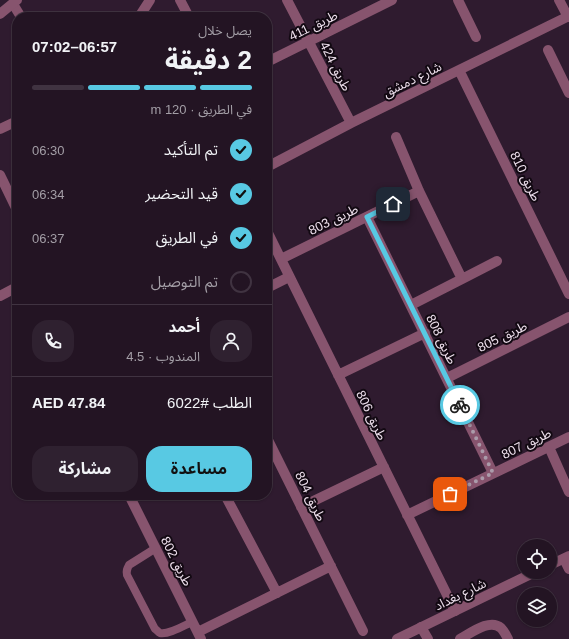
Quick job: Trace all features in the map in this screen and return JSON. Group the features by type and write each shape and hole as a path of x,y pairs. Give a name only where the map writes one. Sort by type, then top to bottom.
{"street":[{"path":"142,12 150,0"},
{"path":"180,0 186,12"},
{"name":"طريق 424","path":"288,0 350,123"},
{"name":"طريق 411","path":"272,60 392,0"},
{"path":"458,0 476,37"},
{"path":"559,0 568,16"},
{"path":"0,14 15,2 19,12"},
{"name":"شارع دمشق","path":"272,164 350,123 568,16"},
{"path":"548,50 569,93"},
{"name":"طريق 810","path":"459,70 569,294"},
{"path":"0,129 12,123"},
{"path":"396,137 419,191 462,279"},
{"path":"0,175 3,189 12,202"},
{"name":"طريق 803","path":"281,259 419,191"},
{"name":"طريق 808","path":"367,217 493,473"},
{"name":"طريق 806","path":"272,241 455,611"},
{"path":"411,305 497,261"},
{"path":"272,286 289,277"},
{"path":"0,296 12,290"},
{"name":"طريق 805","path":"447,378 569,317"},
{"path":"338,375 425,333"},
{"name":"طريق 807","path":"407,515 569,437"},
{"path":"549,447 569,492"},
{"name":"طريق 804","path":"272,448 363,631"},
{"path":"301,507 384,467"},
{"name":"طريق 802","path":"132,500 200,636"},
{"path":"228,500 277,593"},
{"path":"557,562 566,557 569,569"},
{"path":"200,636 277,593 331,566"},
{"name":"شارع بغداد","path":"397,639 521,579"},
{"path":"460,639 486,625 492,624 502,629 508,639"},
{"path":"421,627 428,639"}],"lane":[{"path":"156,548 129,565 126,572 127,575 157,631 161,633 168,633 192,622"}],"way so far":[{"path":"450,494 493,473 460,405"}],"route":[{"path":"393,204 367,217 460,405"}]}
